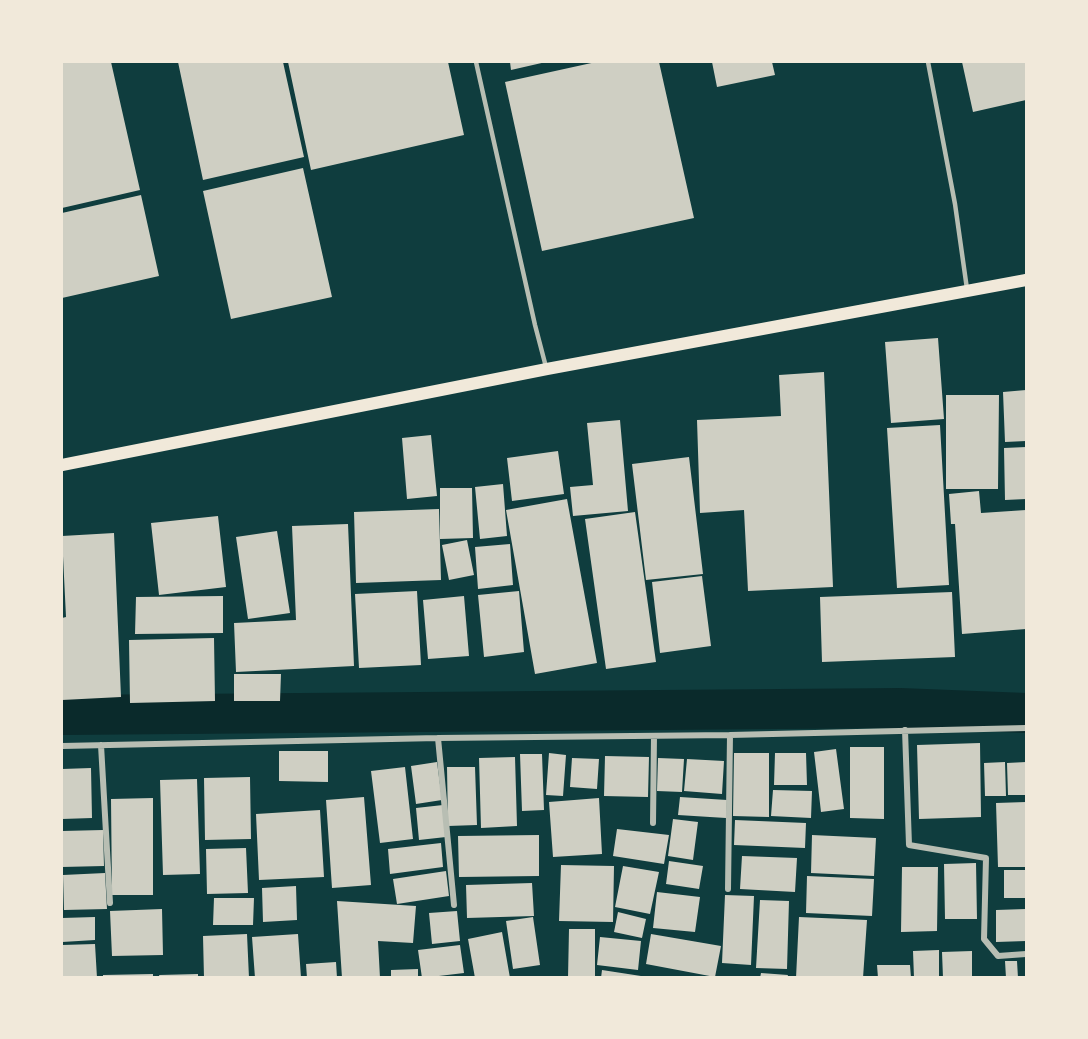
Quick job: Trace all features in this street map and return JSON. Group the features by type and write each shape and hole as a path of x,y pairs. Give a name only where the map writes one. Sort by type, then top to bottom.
{"main road":[{"path":"62,465 547,369 1026,279"}],"street":[{"path":"62,746 1026,728"},
{"path":"905,730 909,845 986,858 984,939 998,956 1026,954"},
{"path":"728,890 730,735"},
{"path":"653,824 654,736"},
{"path":"438,738 454,905"},
{"path":"101,746 110,903"}],"lane":[{"path":"476,62 547,369"},
{"path":"928,62 955,204 968,291"}],"building":[{"path":"62,62 111,62 140,190 62,208"},
{"path":"178,62 283,62 304,157 203,180"},
{"path":"288,62 448,62 464,135 311,170"},
{"path":"510,62 546,62 511,70"},
{"path":"596,62 659,62 694,218 542,251 505,82"},
{"path":"712,62 772,62 775,75 717,87"},
{"path":"962,62 1026,62 1026,100 973,112"},
{"path":"303,168 332,297 231,319 203,191"},
{"path":"141,195 159,276 62,298 62,213"},
{"path":"938,338 944,419 891,423 885,342"},
{"path":"824,372 833,587 748,591 744,510 700,513 697,420 781,416 779,375"},
{"path":"1026,390 1026,441 1005,442 1003,392"},
{"path":"946,395 999,395 998,489 946,489"},
{"path":"620,420 628,511 573,516 570,487 593,485 587,423"},
{"path":"940,425 949,585 897,588 887,428"},
{"path":"431,435 437,496 407,499 402,438"},
{"path":"1026,447 1026,499 1005,500 1004,448"},
{"path":"558,451 564,494 512,501 507,458"},
{"path":"689,457 703,574 646,580 632,464"},
{"path":"503,484 507,536 480,539 475,487"},
{"path":"440,488 472,488 473,538 440,539"},
{"path":"979,491 981,513 1026,510 1026,629 962,634 955,524 951,524 949,494"},
{"path":"567,499 597,663 535,674 506,510"},
{"path":"439,509 441,580 356,583 354,512"},
{"path":"635,512 656,662 606,669 585,519"},
{"path":"218,516 226,587 159,595 151,523"},
{"path":"348,524 354,666 236,672 234,623 296,620 292,526"},
{"path":"277,531 290,613 248,619 236,537"},
{"path":"114,533 121,697 62,700 62,618 66,617 62,536"},
{"path":"467,540 474,575 449,580 442,545"},
{"path":"510,544 513,585 478,589 475,547"},
{"path":"702,576 711,646 660,653 652,582"},
{"path":"417,591 421,665 359,668 355,594"},
{"path":"519,591 524,652 484,657 478,595"},
{"path":"952,592 955,657 822,662 820,597"},
{"path":"223,596 223,633 135,634 136,597"},
{"path":"464,596 469,656 428,659 423,600"},
{"path":"214,638 215,701 130,703 129,640"},
{"path":"234,674 281,674 280,701 234,701"},
{"path":"980,743 981,817 919,819 917,745"},
{"path":"850,747 884,747 884,819 850,818"},
{"path":"836,749 844,809 821,812 814,752"},
{"path":"279,751 328,751 328,782 279,781"},
{"path":"549,753 566,755 563,796 546,795"},
{"path":"734,753 769,753 769,817 733,816"},
{"path":"775,753 806,753 807,785 774,785"},
{"path":"520,754 542,754 544,810 522,811"},
{"path":"605,756 649,757 648,797 604,796"},
{"path":"515,757 517,826 481,828 479,758"},
{"path":"572,758 599,759 597,789 570,787"},
{"path":"658,758 684,759 682,792 657,791"},
{"path":"687,759 724,761 722,794 684,791"},
{"path":"437,762 442,800 416,804 411,766"},
{"path":"1005,762 1006,796 985,796 984,763"},
{"path":"1026,762 1026,795 1008,795 1007,763"},
{"path":"405,767 413,839 380,843 371,771"},
{"path":"447,767 475,767 477,825 448,826"},
{"path":"91,768 92,818 62,819 62,769"},
{"path":"250,777 251,839 205,840 204,778"},
{"path":"197,779 200,874 163,875 160,780"},
{"path":"773,790 812,791 811,818 771,816"},
{"path":"364,797 371,885 332,888 326,800"},
{"path":"680,797 727,800 726,818 678,815"},
{"path":"153,798 153,895 112,895 111,799"},
{"path":"599,798 602,854 553,857 549,802"},
{"path":"1026,802 1026,867 998,867 996,803"},
{"path":"443,805 446,837 419,840 416,808"},
{"path":"320,810 324,877 259,880 256,814"},
{"path":"673,819 698,822 693,860 668,856"},
{"path":"735,820 806,823 805,848 734,845"},
{"path":"617,829 669,835 664,864 613,856"},
{"path":"103,830 104,866 62,867 62,831"},
{"path":"539,835 539,876 459,877 458,836"},
{"path":"812,835 876,838 874,876 811,873"},
{"path":"441,843 443,867 390,874 388,849"},
{"path":"246,848 248,893 207,894 206,849"},
{"path":"742,856 797,858 795,892 740,889"},
{"path":"669,861 703,866 699,889 666,884"},
{"path":"976,863 977,919 945,919 944,864"},
{"path":"561,865 614,866 613,922 559,921"},
{"path":"623,866 659,872 650,914 615,907"},
{"path":"902,867 938,867 937,931 901,932"},
{"path":"1004,870 1026,870 1026,898 1004,898"},
{"path":"446,871 449,896 397,904 393,879"},
{"path":"105,873 107,909 64,910 63,875"},
{"path":"807,876 874,879 872,916 806,913"},
{"path":"532,883 534,916 467,918 466,885"},
{"path":"296,886 297,920 263,922 262,888"},
{"path":"657,892 700,897 695,932 653,928"},
{"path":"725,895 754,896 751,965 722,963"},
{"path":"214,898 254,898 253,925 213,925"},
{"path":"760,900 789,901 787,969 756,968"},
{"path":"337,901 416,906 413,943 378,941 380,978 342,978"},
{"path":"162,909 163,955 112,956 110,911"},
{"path":"1026,909 1026,941 996,942 996,910"},
{"path":"457,911 460,941 432,944 429,913"},
{"path":"618,912 646,919 642,938 614,932"},
{"path":"95,917 95,940 62,942 62,918"},
{"path":"533,917 540,965 513,969 506,921"},
{"path":"799,917 867,920 863,978 796,978"},
{"path":"569,929 595,929 595,978 568,978"},
{"path":"502,932 510,978 475,978 468,939"},
{"path":"247,934 249,978 204,978 203,936"},
{"path":"298,934 301,978 255,978 252,937"},
{"path":"651,934 721,946 715,977 646,964"},
{"path":"600,937 641,941 638,970 597,965"},
{"path":"95,944 97,978 62,978 62,945"},
{"path":"460,945 464,973 422,978 418,950"},
{"path":"939,950 939,978 914,978 913,951"},
{"path":"972,951 972,978 943,978 942,952"},
{"path":"1005,961 1017,961 1018,978 1006,978"},
{"path":"336,962 337,978 307,978 306,964"},
{"path":"877,965 910,965 911,978 878,978"},
{"path":"418,969 418,978 391,978 391,970"},
{"path":"602,970 641,976 641,978 601,978"},
{"path":"761,973 788,975 787,978 760,978"},
{"path":"153,974 153,978 103,978 103,975"},
{"path":"198,974 198,978 160,978 159,975"}],"waterway":[{"path":"62,715 900,708 1026,713"}]}
